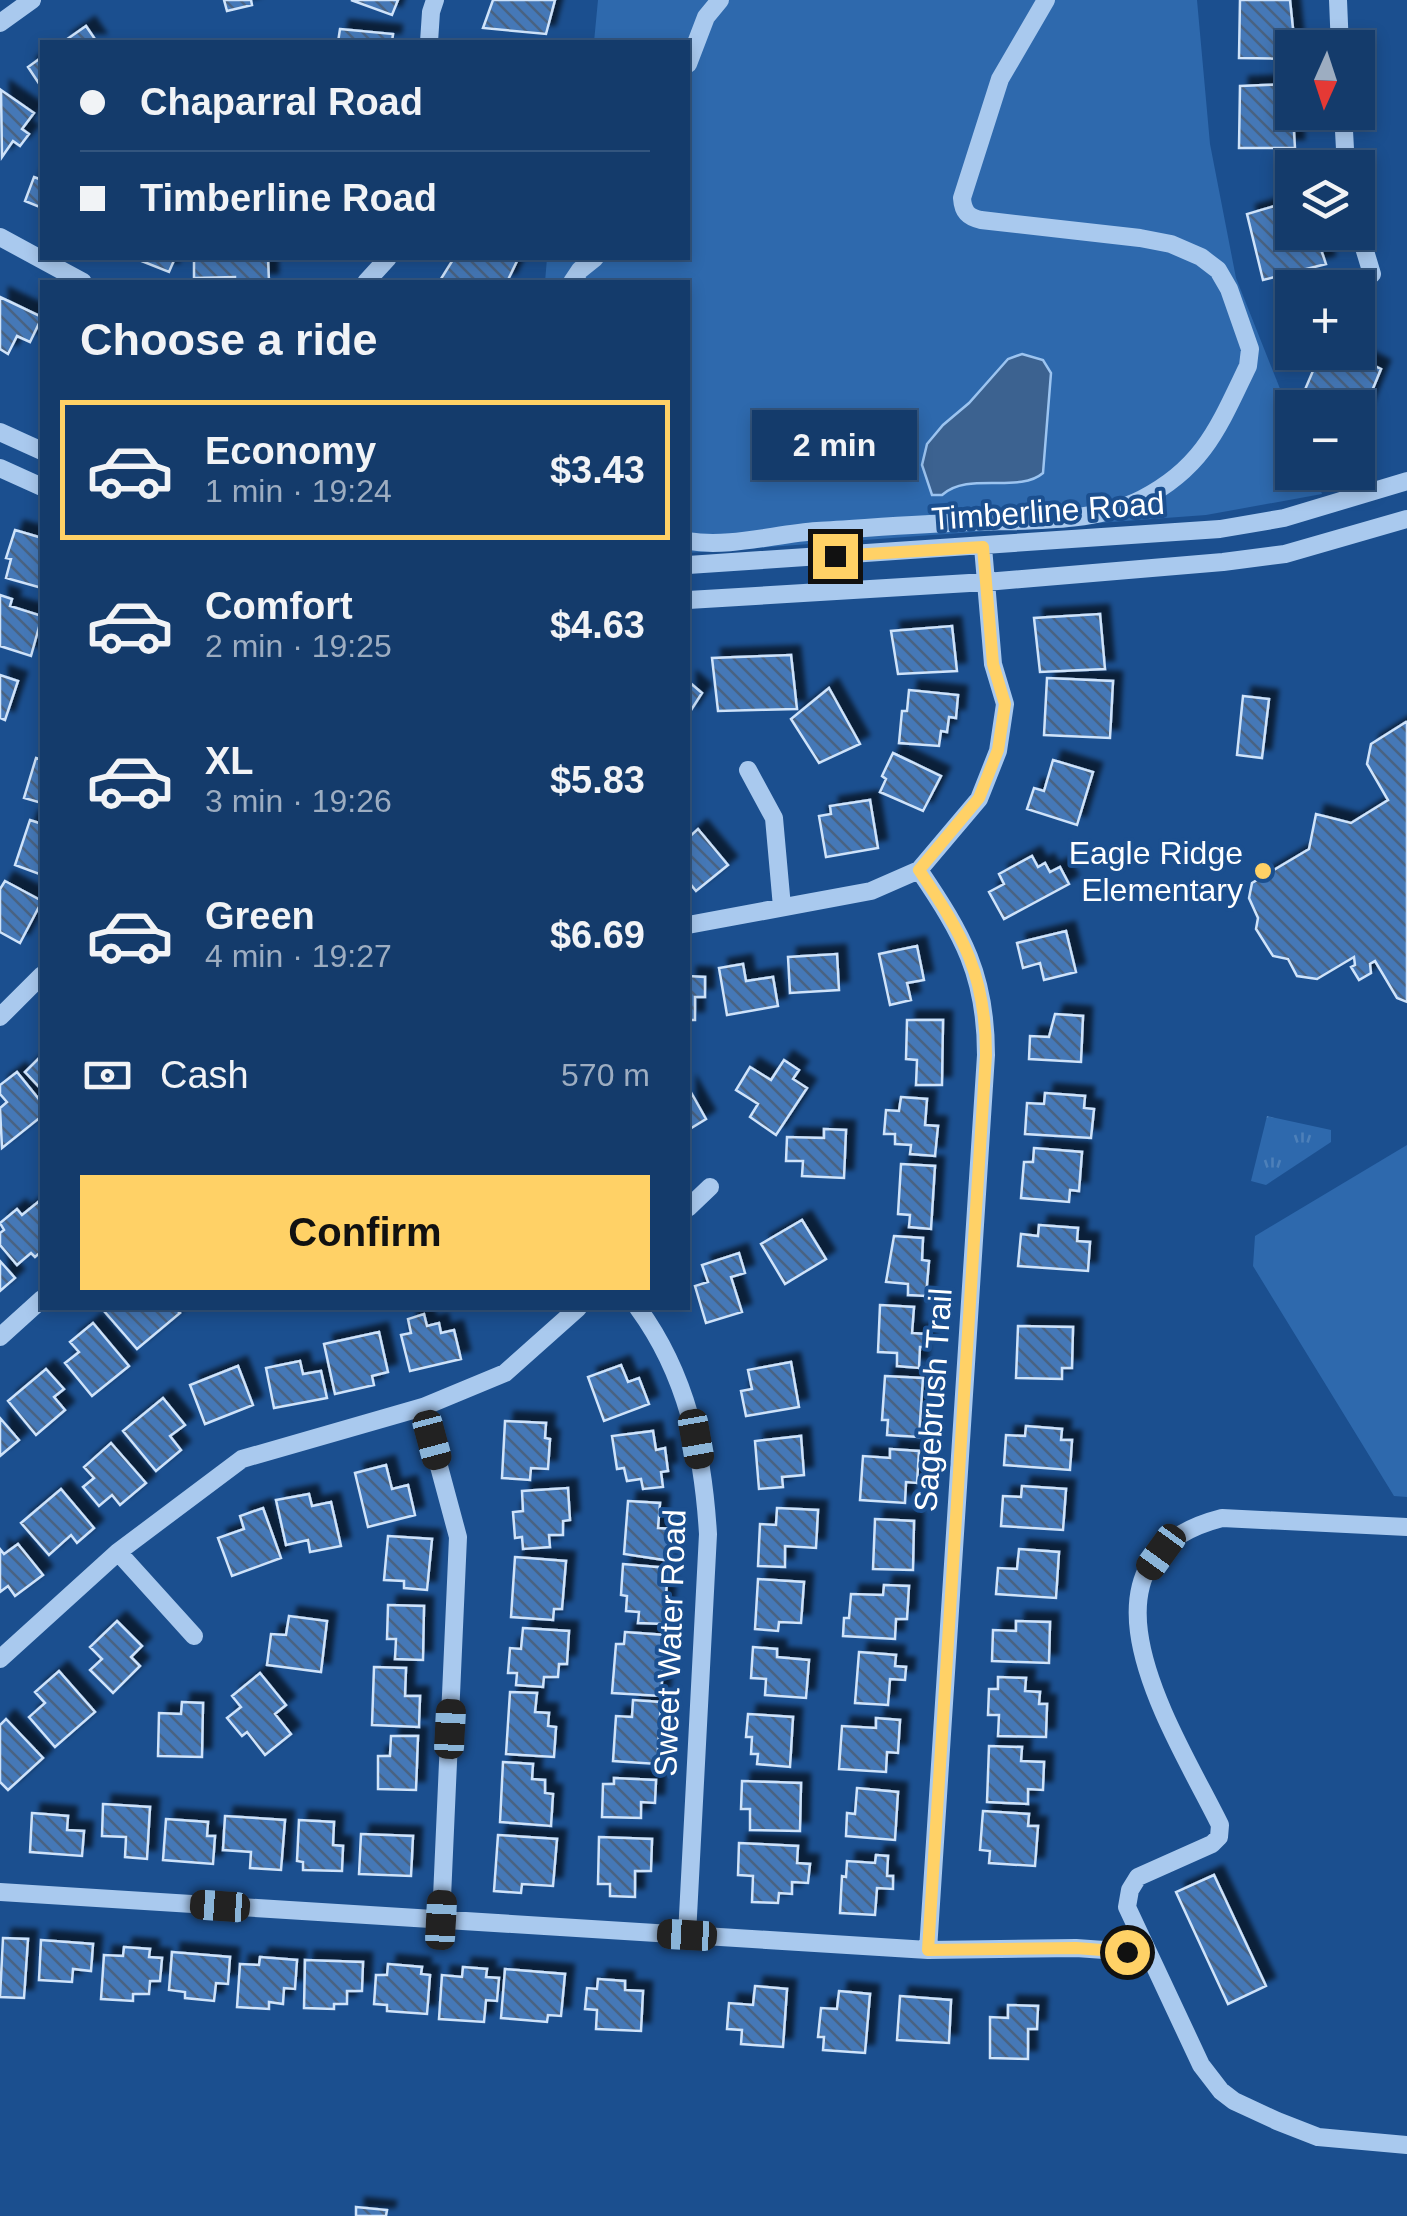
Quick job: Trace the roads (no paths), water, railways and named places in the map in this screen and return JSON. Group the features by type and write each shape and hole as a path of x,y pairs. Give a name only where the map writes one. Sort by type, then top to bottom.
{"street":[{"path":"0,24 32,0"},
{"path":"429,40 435,0"},
{"path":"690,59 706,17 720,0"},
{"path":"690,541 720,542 924,524 1028,522 1088,515 1120,509 1143,498 1198,459 1248,366 1250,348 1218,270 1201,257 1171,244 980,220 963,209 962,198 1000,79 1046,0"},
{"path":"1338,0 1339,30"},
{"path":"0,237 40,258"},
{"path":"43,260 80,280"},
{"path":"368,280 386,260"},
{"path":"573,280 592,260"},
{"path":"0,432 40,450"},
{"path":"0,468 40,486"},
{"name":"Timberline Road","path":"690,565 1220,529 1284,518 1407,482"},
{"name":"Timberline Road","path":"690,600 986,582 1224,562 1285,554 1407,519"},
{"path":"690,925 871,891 919,870 979,798 998,750 1005,704 993,664 983,547"},
{"path":"748,770 774,818 782,907"},
{"name":"Sagebrush Trail","path":"919,870 954,920 986,1011 928,1950"},
{"path":"0,1017 40,978"},
{"path":"690,1206 710,1187"},
{"path":"0,1337 40,1301"},
{"path":"0,1659 118,1552 242,1458 423,1407 506,1372 576,1310"},
{"name":"Sweet Water Road","path":"639,1310 660,1338 691,1412 706,1494 708,1534 687,1935"},
{"path":"423,1407 458,1538 441,1920"},
{"path":"1407,1527 1222,1518 1180,1534 1161,1552 1138,1593 1136,1626 1142,1662 1220,1826 1219,1836 1212,1844 1138,1878 1130,1890 1127,1907 1200,2064 1221,2091 1234,2101 1318,2137 1407,2145"},
{"path":"118,1552 194,1636"},
{"path":"0,1892 928,1950 1147,1952"}],"place":[{"name":"Eagle Ridge Elementary","path":"1263,871"}]}
